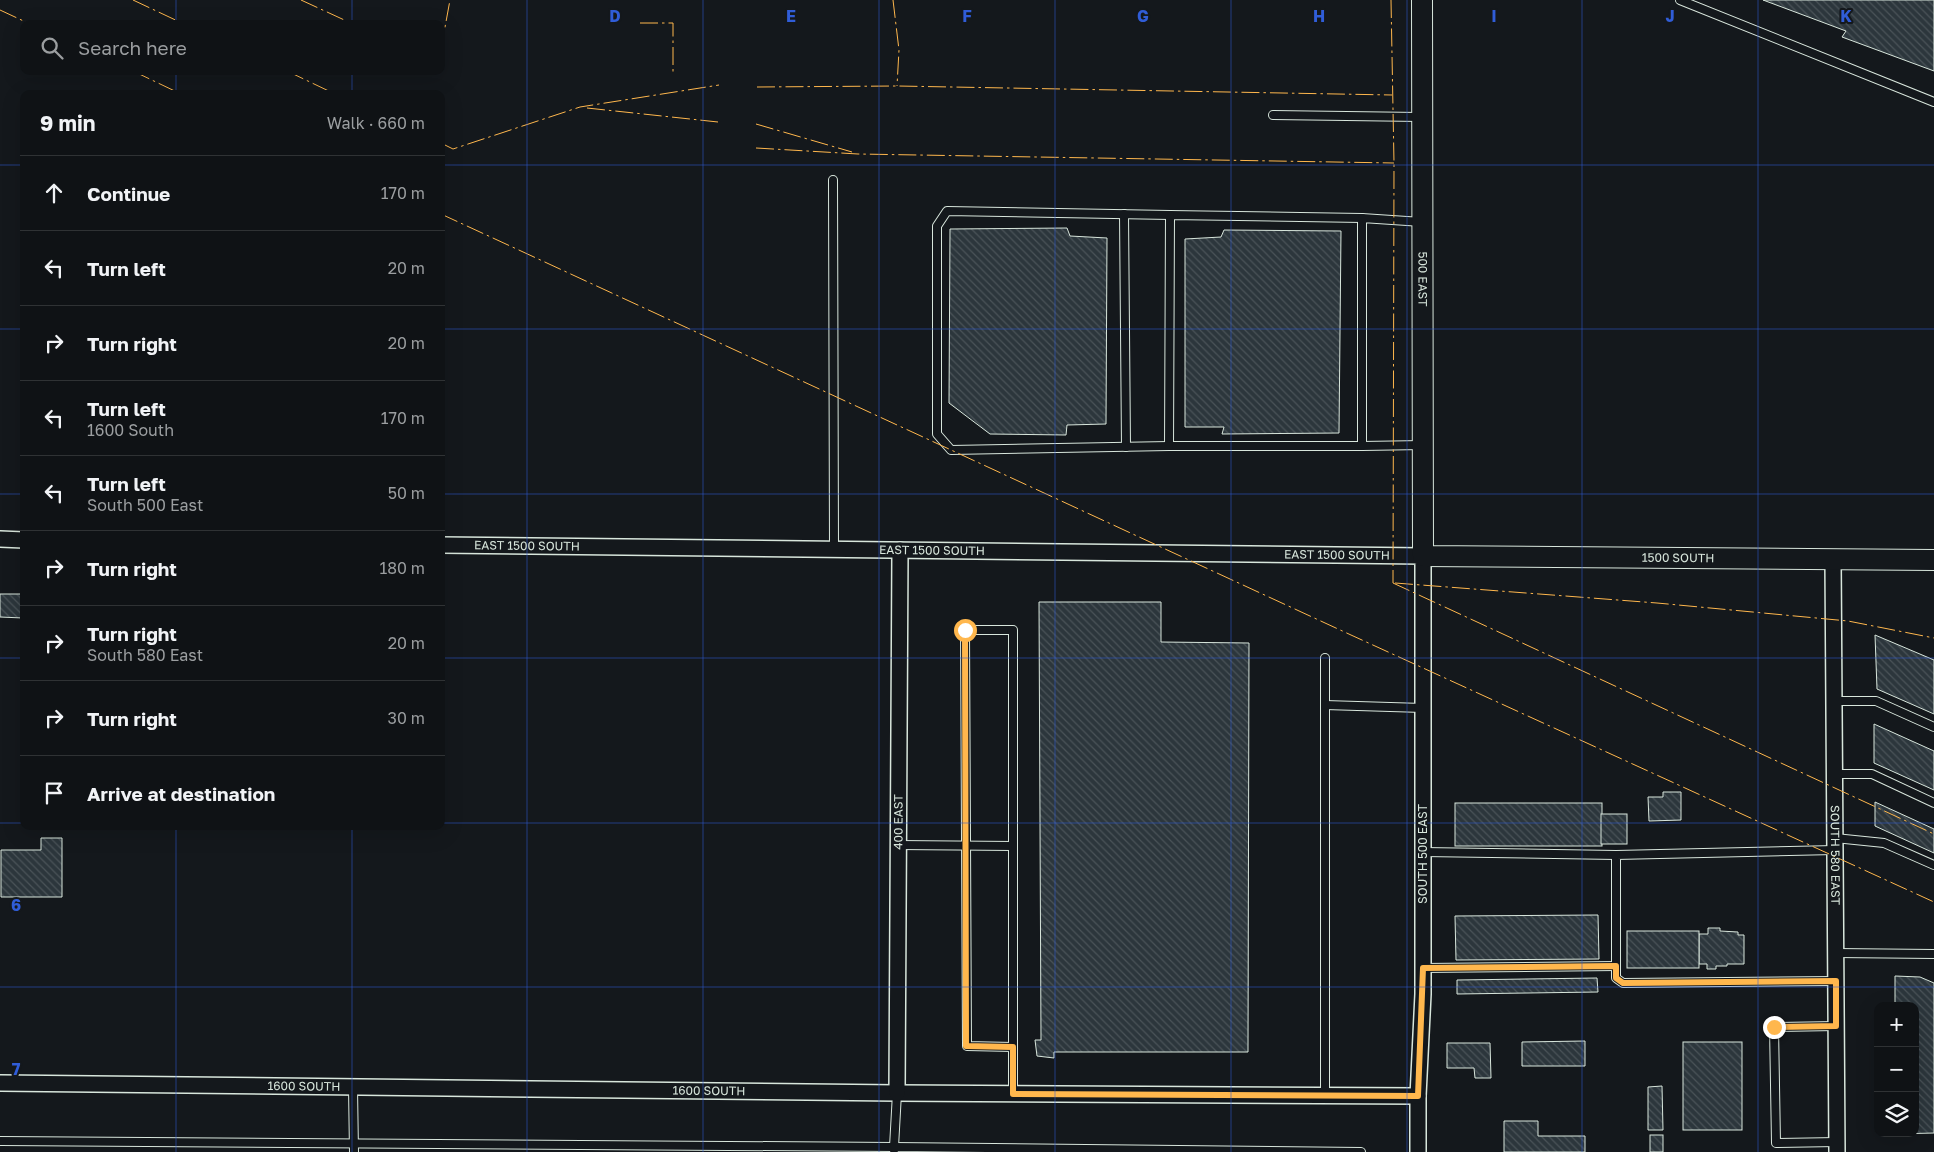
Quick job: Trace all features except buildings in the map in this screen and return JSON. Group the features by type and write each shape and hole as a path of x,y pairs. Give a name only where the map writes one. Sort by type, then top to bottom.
{"street":[{"name":"500 EAST","path":"1422,0 1423,556"},
{"path":"0,539 20,540"},
{"name":"EAST 1500 SOUTH","path":"445,544 1423,556"},
{"name":"400 EAST","path":"897,1094 900,550"},
{"name":"1500 SOUTH","path":"1423,556 1934,560"},
{"name":"SOUTH 500 EAST","path":"1418,1152 1418,1096 1423,968 1423,556"},
{"name":"SOUTH 580 EAST","path":"1833,559 1837,1147"},
{"name":"1600 SOUTH","path":"0,1083 897,1094 1418,1096"}],"lane":[{"path":"1680,0 1934,102"},
{"path":"1273,115 1422,117"},
{"path":"833,180 834,549"},
{"path":"1422,222 1362,218 947,212 937,226 937,434 951,450 1169,446 1423,445"},
{"path":"1124,214 1126,447"},
{"path":"1169,446 1170,215"},
{"path":"1362,218 1362,446"},
{"path":"1013,1047 966,1046 965,630 1013,630 1013,846 1013,1047 1013,1094"},
{"path":"1324,658 1324,1095"},
{"path":"1834,701 1876,701 1934,727"},
{"path":"1324,705 1423,708"},
{"path":"1834,774 1872,774 1934,803"},
{"path":"1423,852 1616,855 1884,843 1934,865"},
{"path":"898,845 1013,846"},
{"path":"1616,855 1616,978 1623,983 1836,981"},
{"path":"1836,953 1934,954"},
{"path":"1423,968 1616,966"},
{"path":"1836,1026 1774,1027 1776,1144 1837,1147"},
{"path":"353,1088 354,1152"},
{"path":"894,1150 897,1094"},
{"path":"0,1140 354,1143 382,1148 1361,1152"}],"power":[{"path":"133,0 176,20"},
{"path":"301,0 344,20"},
{"path":"445,27 450,0"},
{"path":"893,0 899,50 897,86"},
{"path":"1391,0 1394,163 1393,583"},
{"path":"0,10 21,20"},
{"path":"640,23 673,23 673,74"},
{"path":"141,75 173,90"},
{"path":"295,75 327,90"},
{"path":"445,145 453,149 580,107 719,85"},
{"path":"757,87 897,86 1392,95"},
{"path":"587,108 718,122"},
{"path":"756,124 852,152"},
{"path":"756,148 858,154 1394,163"},
{"path":"445,216 1351,635 1934,902"},
{"path":"1393,583 1934,834"},
{"path":"1395,583 1657,603 1848,621 1934,638"}],"route":[{"path":"965,630 966,1046 1013,1047 1013,1094 1418,1096 1423,968 1616,966 1616,978 1623,983 1836,981 1836,1026 1774,1027"}]}
